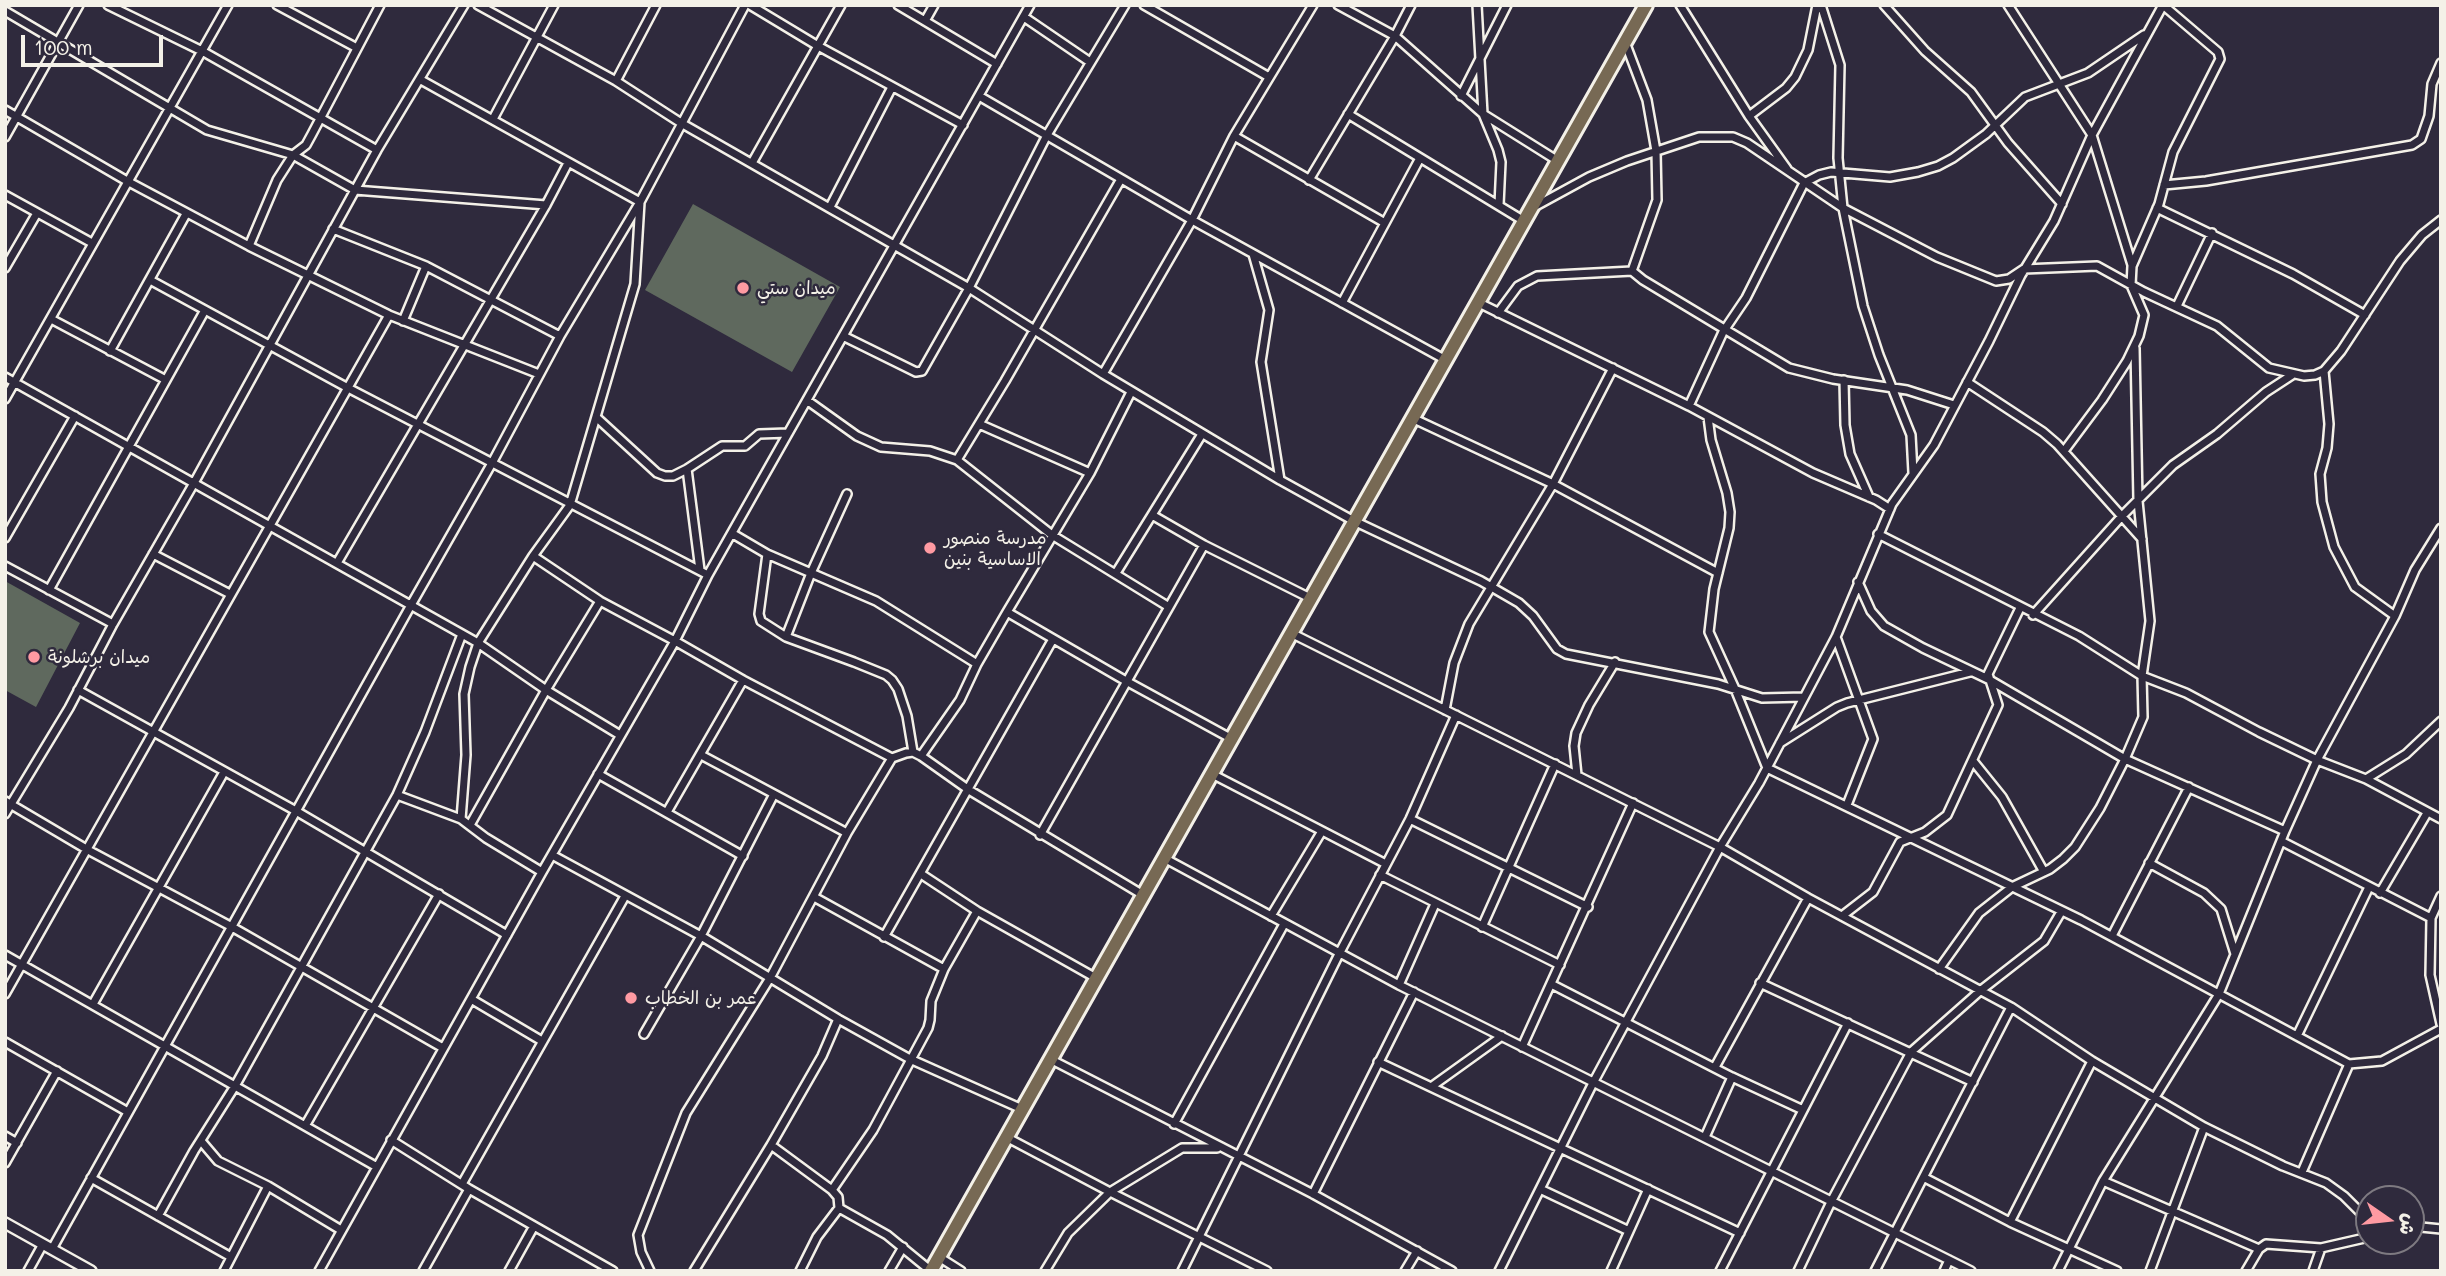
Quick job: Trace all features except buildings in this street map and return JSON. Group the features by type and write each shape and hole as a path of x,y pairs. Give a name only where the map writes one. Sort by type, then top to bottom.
{"highway":[{"path":"931,1271 1646,5"}],"street":[{"path":"5,138 79,5"},
{"path":"108,5 202,51 377,150"},
{"path":"5,399 228,5"},
{"path":"277,5 357,48"},
{"path":"249,246 276,180 292,155 306,145 380,5"},
{"path":"5,814 8,803 78,690 194,483 377,150 464,5"},
{"path":"478,5 616,81 681,123 969,288 1102,374 1280,480 1354,521 1519,603 1557,649 1581,658 1615,662 1735,689 1762,698 1804,697"},
{"path":"493,120 554,5"},
{"path":"616,81 656,5"},
{"path":"52,1249 492,463 560,336 640,202 748,5 963,125"},
{"path":"752,163 841,5"},
{"path":"898,5 997,64"},
{"path":"925,20 934,5"},
{"path":"319,1271 1030,5"},
{"path":"843,336 915,372 920,372 969,288 1047,135 1125,5"},
{"path":"1144,5 1269,77"},
{"path":"1102,374 1192,220 1234,136 1314,5"},
{"path":"1338,5 1395,36 1483,114 1558,161"},
{"path":"1309,180 1411,5"},
{"path":"1476,5 1483,114 1499,150 1501,162 1499,205"},
{"path":"1461,96 1507,5"},
{"path":"1681,5 1749,116 1790,173"},
{"path":"1749,116 1786,88 1795,77 1808,50 1819,5"},
{"path":"1819,5 1840,65 1839,172 1843,208 1863,306 1910,435 1913,473"},
{"path":"1884,5 1925,51 1971,92 1994,126 2062,204"},
{"path":"2008,5 2092,135 2132,266 2131,285 2144,314 2135,344 2102,400 2064,451"},
{"path":"1499,1271 1593,1083 1836,637 1890,509 1934,445 2024,269 2062,204 2092,135 2163,5 2220,56 2173,152 2157,208 2132,266"},
{"path":"5,12 207,130 292,155 355,190 546,205"},
{"path":"1024,17 1090,61"},
{"path":"1689,406 1725,328 1746,298 1804,183 1819,175 1839,172 1875,177 1918,172 1953,158 2025,97 2092,71 2148,33"},
{"path":"1625,42 1647,100 1656,151 1657,200 1632,271"},
{"path":"2164,185 2206,181 2412,145 2421,139 2430,116 2432,84 2441,63"},
{"path":"421,80 640,202"},
{"path":"830,207 892,87"},
{"path":"979,96 1192,220 1444,359"},
{"path":"5,110 186,214 388,315 539,374"},
{"path":"1348,114 1499,205 1527,215 1589,177 1699,137 1725,135 1746,143 1843,208 1937,257 1989,279 2003,280 2024,269 2090,265 2217,326 2269,369 2311,376 2324,371 2400,261 2422,235 2441,220"},
{"path":"1234,136 1385,223"},
{"path":"1342,303 1420,158"},
{"path":"337,564 568,163"},
{"path":"957,460 1121,179"},
{"path":"5,195 92,243"},
{"path":"461,819 466,774 464,694 478,643 533,556 570,505 635,284 640,202"},
{"path":"2157,208 2293,274 2365,315"},
{"path":"5,268 37,213"},
{"path":"110,351 186,214"},
{"path":"333,229 426,266 560,336"},
{"path":"2177,306 2212,233"},
{"path":"1253,254 1269,310 1261,362 1280,480"},
{"path":"403,320 426,266"},
{"path":"1498,313 1518,286 1537,276 1632,271 1789,368 1892,387 1954,405"},
{"path":"150,280 348,388 708,575"},
{"path":"1477,302 1890,509"},
{"path":"49,590 205,310"},
{"path":"5,994 230,594 271,527 388,315"},
{"path":"51,318 166,380"},
{"path":"1939,968 1979,913 2012,887 2044,872 2063,859 2075,847 2125,759 2143,717 2142,676 2150,621 2138,501 2135,344"},
{"path":"1446,710 1451,678 1469,624 1553,484 1613,368"},
{"path":"2324,371 2329,424 2327,448 2320,474 2322,502 2334,547 2355,587 2395,616"},
{"path":"2033,615 2122,516 2178,461 2217,434 2266,392 2292,374"},
{"path":"5,377 478,643 545,690 620,734"},
{"path":"1844,380 1845,425 1850,454 1869,497"},
{"path":"1967,382 2043,432 2064,451 2143,540"},
{"path":"921,756 951,716 977,664 1090,473 1132,392"},
{"path":"808,401 857,436 881,447 930,451 957,460 1052,535 1169,607"},
{"path":"5,538 75,416"},
{"path":"596,417 657,473 673,476 722,446 745,446 759,434 788,433"},
{"path":"1709,417 1730,512 1729,528 1712,600 1709,632 1767,768 1913,836 2112,936 2349,1064 2382,1061 2441,1026 2430,975 2431,918 2441,896"},
{"path":"1412,418 1553,484 1718,573"},
{"path":"979,424 1090,473"},
{"path":"1116,573 1202,434"},
{"path":"687,469 700,570"},
{"path":"786,637 811,573 847,494"},
{"path":"1152,515 1204,545 1310,598"},
{"path":"2058,1271 2103,1181 2219,994 2317,760 2395,616 2415,570 2441,528"},
{"path":"733,534 767,554 876,601 977,664"},
{"path":"1878,534 2095,645 2142,676 2186,693 2317,760 2366,779 2441,819"},
{"path":"1040,835 1204,545"},
{"path":"153,554 230,594"},
{"path":"767,554 759,614 764,623 786,637 875,671 891,680 898,689 907,716 913,752"},
{"path":"533,556 600,601 892,758"},
{"path":"5,566 113,624"},
{"path":"1858,582 1871,611 1884,626 1988,679 2125,759 2285,831"},
{"path":"470,825 545,690 600,601"},
{"path":"1842,916 1873,892 1896,846 1924,832 1947,815 1998,705 1988,679 1990,668 2020,608"},
{"path":"1007,612 1232,739"},
{"path":"1290,632 1720,846 1808,898 2011,1007 2092,1061 2204,1127 2283,1166 2326,1183 2355,1207"},
{"path":"158,1216 235,1086 397,795 425,732 462,634"},
{"path":"1836,637 1873,739 1847,805"},
{"path":"884,937 1053,639"},
{"path":"1577,775 1574,746 1576,733 1592,698 1615,662"},
{"path":"1780,744 1837,707 1970,672"},
{"path":"667,812 743,680"},
{"path":"78,690 296,811 507,935"},
{"path":"1182,1271 1339,954 1410,819 1457,715"},
{"path":"2366,779 2406,754 2441,721"},
{"path":"650,1271 641,1252 638,1235 682,1123 770,978 847,833 892,758 913,752 921,756 1040,835 1143,895"},
{"path":"701,755 847,833"},
{"path":"1973,761 2002,797 2044,872"},
{"path":"1482,926 1555,764"},
{"path":"93,1004 224,772"},
{"path":"598,774 743,856"},
{"path":"1212,774 1386,864"},
{"path":"2112,936 2189,788"},
{"path":"644,1034 701,936 774,794"},
{"path":"397,795 461,819 486,838 542,872"},
{"path":"8,803 373,1006 443,1048"},
{"path":"1522,1047 1633,803"},
{"path":"2380,893 2427,813"},
{"path":"1410,819 1587,907"},
{"path":"1271,916 1322,831"},
{"path":"2281,841 2431,918"},
{"path":"552,856 701,936 910,1059 1022,1109"},
{"path":"1164,858 1399,985 1971,1271"},
{"path":"2149,863 2204,893 2221,909 2235,954"},
{"path":"921,874 977,912 1096,978"},
{"path":"1380,875 1560,965"},
{"path":"2297,1036 2369,887"},
{"path":"305,1126 439,894"},
{"path":"424,1271 542,1041 625,896"},
{"path":"814,897 944,969"},
{"path":"1715,1067 1808,898"},
{"path":"1399,985 1435,904"},
{"path":"832,1190 873,1130 929,1024 930,1001 944,969 977,912"},
{"path":"1798,1271 1831,1202 1911,1052 1980,991 2044,941 2061,912"},
{"path":"1174,1124 1284,924"},
{"path":"5,955 377,1167"},
{"path":"1760,983 1973,1082"},
{"path":"1551,984 1732,1077 1803,1110"},
{"path":"1312,1194 1414,992"},
{"path":"471,999 542,1041"},
{"path":"1875,1271 2011,1007"},
{"path":"694,1271 822,1056 838,1019"},
{"path":"1720,1271 1848,1023"},
{"path":"1431,1087 1502,1036"},
{"path":"5,1042 128,1112"},
{"path":"1050,1059 1312,1194 1452,1271"},
{"path":"2010,1222 2092,1061"},
{"path":"1378,1062 1740,1233"},
{"path":"2302,1172 2349,1064"},
{"path":"5,1163 57,1071"},
{"path":"1705,1137 1732,1077"},
{"path":"2150,1271 2204,1127"},
{"path":"5,1136 17,1143"},
{"path":"1006,1137 1267,1271"},
{"path":"391,1140 600,1268 613,1271"},
{"path":"201,1141 218,1161 268,1186 341,1230"},
{"path":"771,1145 838,1197 839,1208 817,1237 800,1271"},
{"path":"1045,1271 1068,1233 1110,1192 1182,1148 1220,1148"},
{"path":"92,1178 231,1257"},
{"path":"1925,1178 2068,1250 2118,1271"},
{"path":"2103,1181 2259,1249"},
{"path":"224,1271 268,1186"},
{"path":"1540,1189 1629,1231"},
{"path":"1611,1271 1648,1189"},
{"path":"839,1208 887,1235 931,1271"},
{"path":"5,1223 91,1271"},
{"path":"509,1271 534,1226"},
{"path":"2246,1271 2259,1249 2266,1244 2321,1248 2355,1240"},
{"path":"28,1271 43,1244"},
{"path":"889,1271 902,1247"},
{"path":"2313,1271 2321,1248"},
{"path":"1405,1271 1417,1251"},
{"path":"939,1256 961,1271"},
{"path":"1944,1271 1949,1260"}],"shaded area":[{"name":"ميدان ستي","path":"693,204 840,287 792,372 645,290"},
{"name":"ميدان برشلونة","path":"5,581 80,623 36,707 5,690"}],"place":[{"name":"ميدان ستي","path":"743,288"},
{"name":"مدرسة منصور الاساسية بنين","path":"930,548"},
{"name":"ميدان برشلونة","path":"34,657"},
{"name":"عمر بن الخطاب","path":"631,998"}]}
